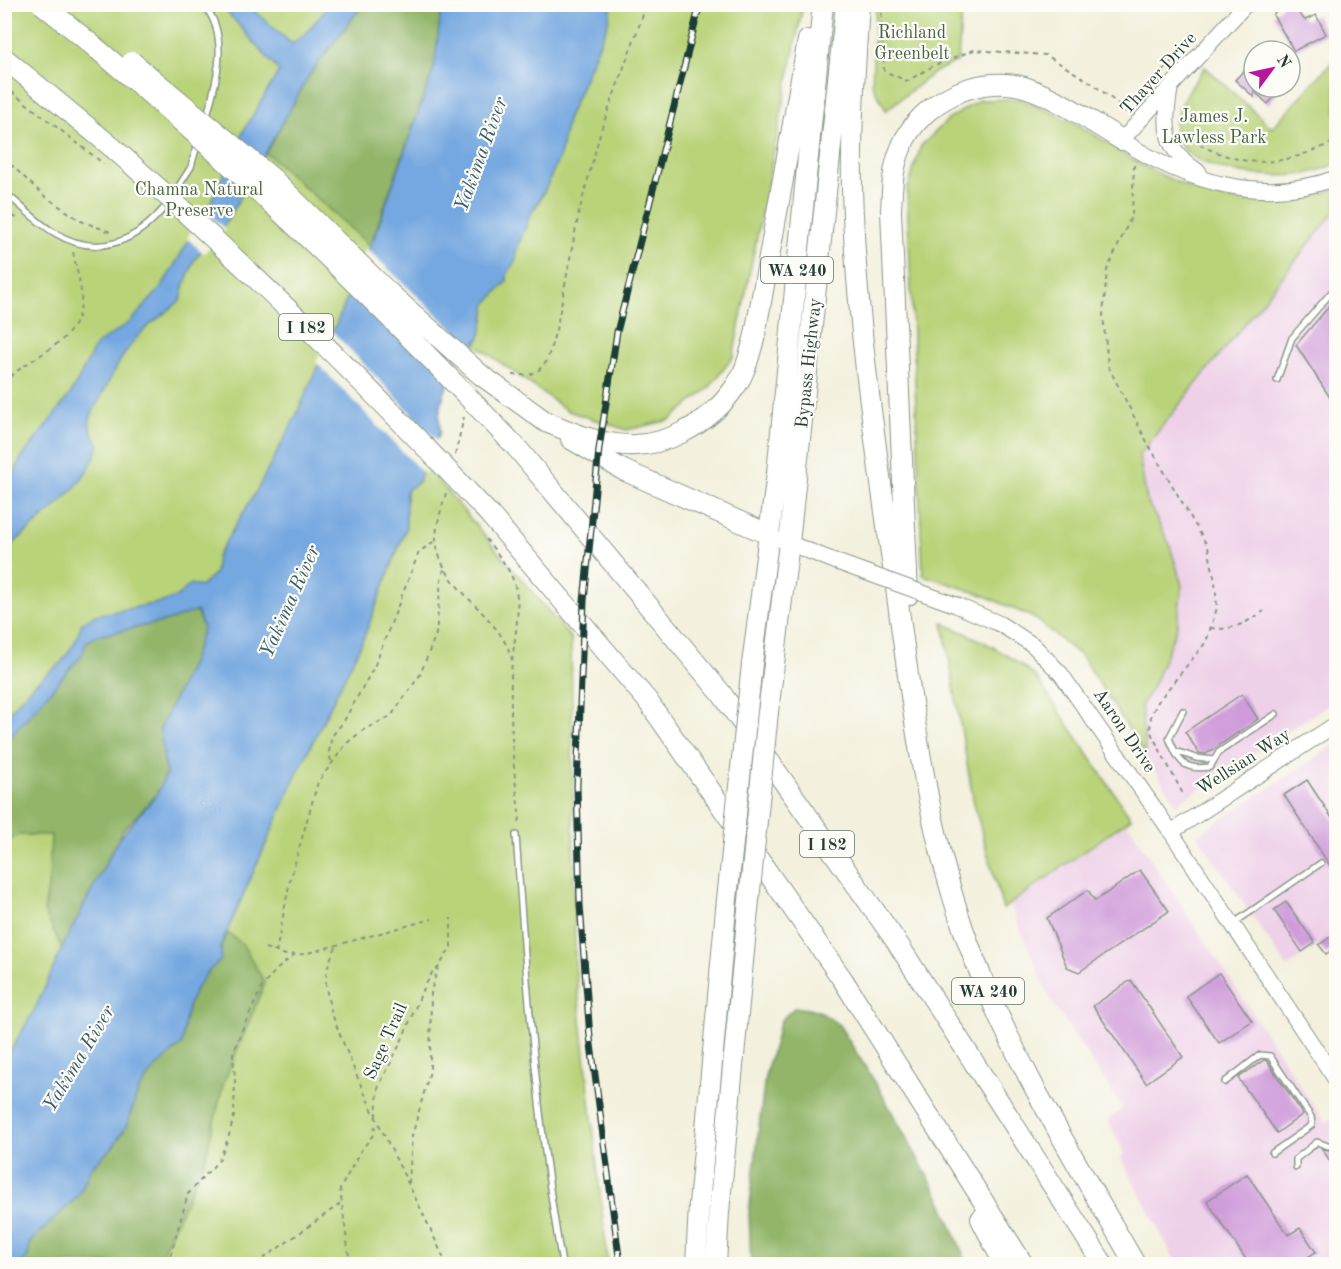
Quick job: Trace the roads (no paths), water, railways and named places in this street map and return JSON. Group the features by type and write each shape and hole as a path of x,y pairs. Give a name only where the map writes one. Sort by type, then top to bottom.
{"highway":[{"name":"I 182","path":"42,4 138,82 304,235 434,361 517,448 721,693 897,944 1103,1264"},
{"path":"60,4 159,82 272,178 386,290 481,375 584,448 623,470 770,535"},
{"path":"546,422 589,439 618,445 658,441 692,428 722,403 736,386 747,364 755,335 814,4"},
{"name":"Bypass Highway","path":"770,535 823,4"},
{"name":"Bypass Highway","path":"716,1264 718,1212 773,666 789,543 846,4"},
{"name":"WA 240","path":"859,4 852,150 859,309 910,691 935,832 950,887 974,956 999,1017 1040,1098 1135,1264"},
{"name":"I 182","path":"4,58 110,157 189,215 336,356 647,700 843,980 1023,1264"},
{"path":"910,691 891,212 894,171 901,147 913,126 941,100 955,93 997,84 1013,84 1038,92 1130,145"},
{"name":"WA 240","path":"696,1264 699,1204 726,909 752,664 770,535"},
{"path":"941,1136 1004,1264"}],"street":[{"name":"Thayer Drive","path":"1130,145 1170,89 1246,4"},
{"path":"1170,89 1166,118 1167,134 1178,156 1216,183"},
{"path":"1130,145 1192,176 1252,189 1291,189 1336,178"},
{"name":"Aaron Drive","path":"770,535 956,605 1011,630 1049,660 1074,690 1336,1080"},
{"name":"Wellsian Way","path":"1171,832 1336,724"}],"lane":[{"path":"4,192 56,234 94,246 125,241 148,226 168,205 191,167 217,82 219,36 209,11 203,4"},
{"path":"1277,380 1292,338 1336,287"},
{"path":"1183,711 1169,738 1180,761 1195,769 1210,767 1219,752 1276,714"},
{"path":"1175,751 1196,758 1214,760"},
{"path":"516,835 532,1057 562,1264"},
{"path":"1233,924 1321,863"},
{"path":"1225,1082 1260,1055 1270,1056 1311,1117 1311,1125 1272,1153"},
{"path":"1296,1167 1296,1159 1317,1142 1328,1146"}],"water":[{"path":"221,5 248,5 292,44 307,32 329,5 362,5 310,74 227,221 195,259 181,300 145,329 132,343 112,375 91,417 91,429 99,445 84,476 60,503 5,551 5,495 20,460 71,393 96,345 130,322 161,288 209,206 244,130 279,71"},
{"name":"Yakima River","path":"442,5 612,5 608,23 567,120 560,155 546,188 531,213 516,251 516,259 507,275 507,281 487,303 481,335 454,371 444,394 439,415 440,432 418,482 406,491 406,528 362,642 296,776 221,945 221,960 203,978 192,998 185,1019 182,1044 151,1072 138,1091 126,1127 112,1148 92,1166 78,1196 30,1242 28,1256 22,1264 5,1264 5,1060 35,1009 62,948 118,840 157,794 166,773 160,729 193,659 203,628 197,611 167,621 96,636 86,643 82,655 5,743 4,720 33,685 61,663 74,644 82,623 95,615 163,602 178,596 191,584 201,587 215,573 217,556 257,490 296,416 375,235 434,68"}],"railway":[{"path":"620,1264 590,1037 580,905 577,786 584,601 599,449 617,332 700,4"}],"park label":[{"name":"Richland Greenbelt","path":"912,42"},
{"name":"James J. Lawless Park","path":"1214,126"},
{"name":"Chamna Natural Preserve","path":"199,199"}]}
